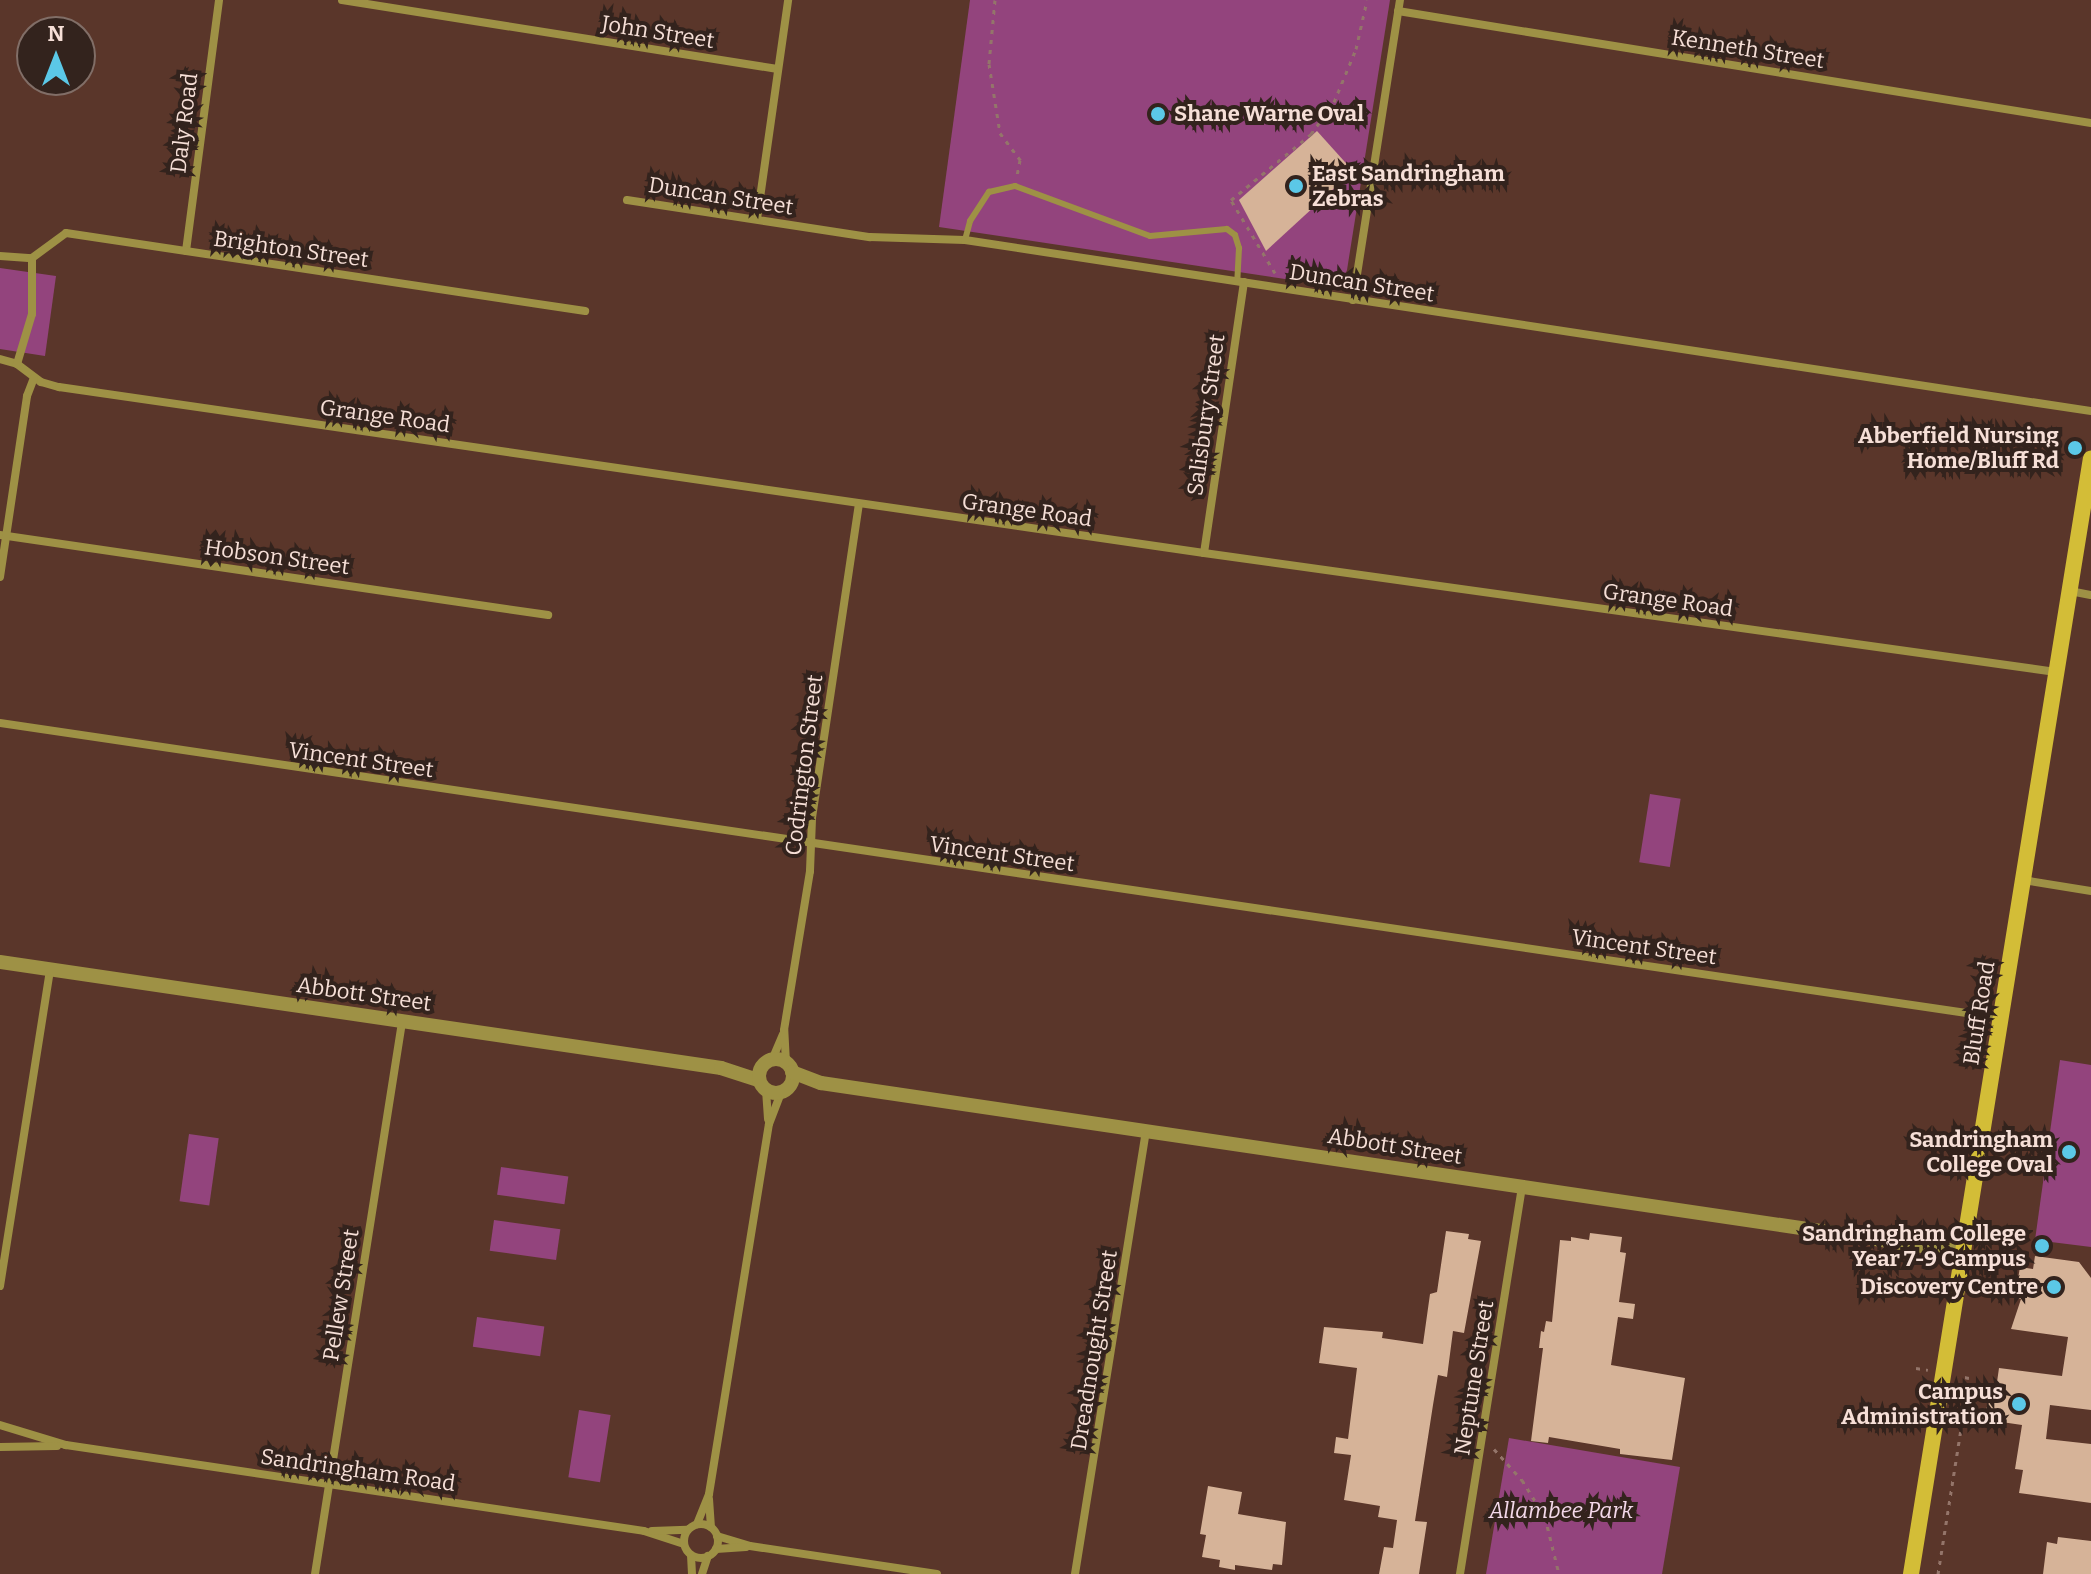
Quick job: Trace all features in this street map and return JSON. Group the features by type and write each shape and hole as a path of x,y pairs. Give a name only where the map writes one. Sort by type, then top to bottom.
{"main road":[{"name":"Bluff Road","path":"1911,1574 2091,458"}],"street":[{"name":"Daly Road","path":"186,251 219,0"},
{"name":"John Street","path":"342,0 778,69"},
{"path":"757,219 788,0"},
{"path":"1353,300 1400,0"},
{"name":"Kenneth Street","path":"1398,11 2091,123"},
{"name":"Duncan Street","path":"627,200 870,237 965,240 2091,411"},
{"name":"Brighton Street","path":"32,258 66,233 585,311"},
{"path":"0,256 32,258 32,314 17,364"},
{"name":"Salisbury Street","path":"1204,553 1240,282"},
{"name":"Grange Road","path":"0,359 17,364 34,378 59,387 859,504 2056,672"},
{"path":"0,577 3,536 27,396 34,378"},
{"name":"Codrington Street","path":"697,1524 709,1494 784,1030 811,845 813,806 859,504"},
{"name":"Hobson Street","path":"3,536 548,615"},
{"path":"2069,591 2091,595"},
{"name":"Vincent Street","path":"0,723 2000,1018"},
{"path":"2022,880 2091,891"},
{"name":"Abbott Street","path":"0,962 1963,1252"},
{"path":"0,1286 50,969"},
{"name":"Pellew Street","path":"315,1574 402,1022"},
{"name":"Codrington Street","path":"769,1124 784,1030"},
{"name":"Dreadnought Street","path":"1075,1574 1146,1132"},
{"name":"Neptune Street","path":"1460,1574 1522,1187"},
{"name":"Sandringham Road","path":"0,1425 66,1445 644,1531 684,1544"},
{"name":"Sandringham Road","path":"0,1447 66,1445"},
{"name":"Codrington Street","path":"709,1494 711,1527"},
{"path":"692,1574 691,1555 684,1544 687,1530 697,1524 711,1527 717,1536 716,1549"},
{"name":"Sandringham Road","path":"644,1531 687,1530"},
{"path":"717,1536 750,1546 937,1574"},
{"path":"702,1574 708,1556 716,1549 750,1546"},
{"path":"691,1555 708,1556"}],"lane":[{"path":"965,240 970,221 989,192 1015,186 1150,236 1227,229 1235,235 1239,248 1240,282"}],"path":[{"path":"995,0 989,64 1000,133 1020,160 1015,186"},
{"path":"1284,289 1231,200 1311,134 1334,102 1356,49 1367,0"},
{"path":"1916,1368 1969,1378 1938,1574"},
{"path":"1483,1435 1522,1480 1545,1517 1559,1574"}],"green space":[{"path":"970,0 1390,0 1343,280 1325,285 939,227"},
{"path":"0,268 56,276 45,356 0,349"},
{"path":"1650,794 1681,799 1670,867 1639,862"},
{"name":"Sandringham College Oval","path":"2060,1060 2091,1065 2091,1247 2035,1240"},
{"path":"189,1134 219,1138 209,1206 180,1201"},
{"path":"501,1167 568,1176 564,1204 497,1195"},
{"path":"494,1220 560,1229 556,1260 490,1251"},
{"path":"477,1317 544,1326 540,1356 473,1347"},
{"path":"579,1410 611,1415 600,1482 568,1477"},
{"name":"Allambee Park","path":"1509,1438 1680,1467 1662,1574 1486,1574"}],"building":[{"name":"East Sandringham Zebras","path":"1317,131 1353,171 1266,251 1239,200"},
{"path":"1446,1231 1469,1234 1468,1239 1481,1241 1464,1333 1453,1331 1447,1377 1438,1375 1415,1521 1427,1522 1419,1574 1379,1574 1384,1547 1393,1548 1397,1520 1378,1517 1380,1506 1344,1500 1351,1455 1334,1453 1336,1437 1348,1439 1357,1368 1319,1363 1324,1327 1383,1332 1382,1338 1423,1344 1430,1294 1437,1292"},
{"path":"1590,1233 1622,1237 1620,1252 1626,1253 1619,1302 1635,1304 1633,1319 1618,1317 1611,1365 1685,1378 1672,1460 1620,1454 1620,1449 1549,1437 1548,1443 1531,1441 1543,1348 1539,1348 1541,1331 1544,1332 1546,1321 1552,1322 1560,1240 1571,1241 1571,1237 1589,1240"},
{"path":"2035,1256 2079,1262 2091,1278 2091,1410 2050,1405 2046,1439 2091,1444 2091,1503 2019,1493 2023,1470 2015,1469 2022,1425 1981,1419 1996,1389 1999,1368 2062,1376 2068,1337 2011,1329 2021,1299 2015,1297 2020,1267 2033,1269"},
{"path":"1208,1486 1242,1492 1238,1514 1286,1522 1282,1565 1273,1564 1272,1570 1235,1565 1235,1570 1219,1567 1220,1560 1202,1557 1206,1535 1200,1534"},
{"path":"2058,1537 2091,1541 2091,1574 2043,1574 2047,1542 2057,1544"}],"place":[{"name":"Shane Warne Oval","path":"1158,114"},
{"name":"East Sandringham Zebras","path":"1296,186"},
{"name":"Abberfield Nursing Home/Bluff Rd","path":"2075,448"},
{"name":"Sandringham College Oval","path":"2069,1152"},
{"name":"Sandringham College Year 7-9 Campus","path":"2042,1246"},
{"name":"Discovery Centre","path":"2054,1287"},
{"name":"Campus Administration","path":"2019,1404"}]}
